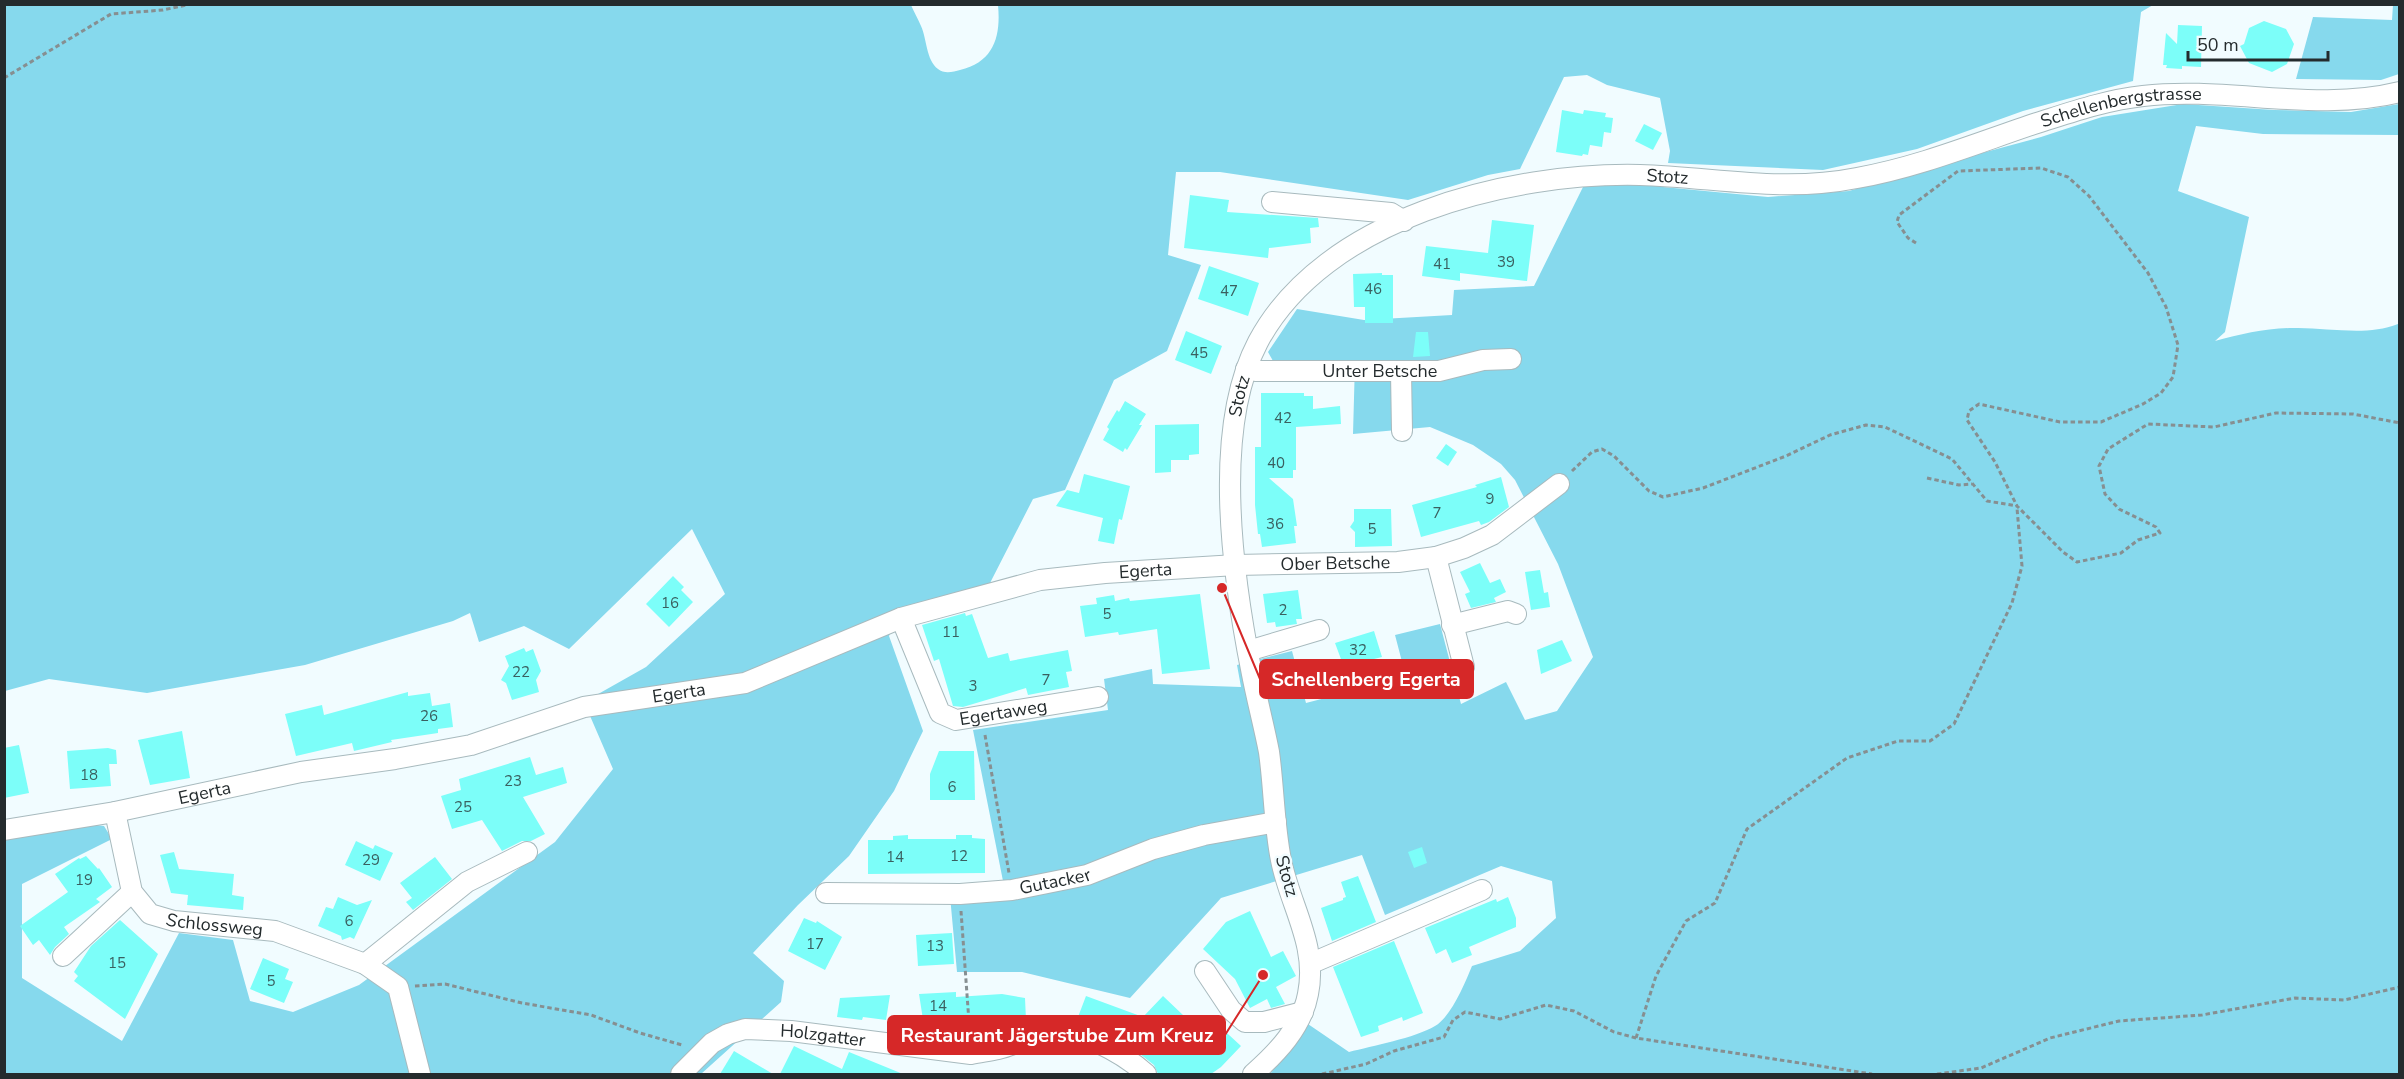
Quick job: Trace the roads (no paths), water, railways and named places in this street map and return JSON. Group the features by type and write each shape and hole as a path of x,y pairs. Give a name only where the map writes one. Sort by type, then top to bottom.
{"street":[{"name":"Schellenbergstrasse","path":"1852,179 1900,169 1948,155 2091,105 2141,96 2229,93 2314,101 2359,99 2400,92"},
{"name":"Stotz","path":"1253,1074 1287,1039 1304,1011 1309,993 1312,963 1307,937 1282,867 1269,756 1238,588 1230,491 1232,433 1237,398 1246,369 1270,320 1301,284 1357,243 1461,198 1500,188 1595,175 1643,175 1739,184 1788,185 1852,179"},
{"path":"1272,202 1391,213 1404,221"},
{"name":"Unter Betsche","path":"1246,369 1256,371 1439,371 1483,360 1511,359"},
{"path":"1401,372 1402,431"},
{"name":"Ober Betsche","path":"1236,565 1398,562 1436,557 1464,548 1492,534 1559,484"},
{"path":"1436,557 1464,667"},
{"name":"Egerta","path":"115,812 302,772 395,759 471,745 584,706 745,683 901,618 1040,580 1105,573 1236,565"},
{"path":"1452,625 1508,611 1516,614"},
{"name":"Egertaweg","path":"901,618 940,713 956,720 1098,697"},
{"path":"1248,651 1319,630"},
{"path":"4,830 115,812"},
{"name":"Schlossweg","path":"115,812 132,892 150,914 174,921 275,931 365,964 398,987 420,1074"},
{"name":"Gutacker","path":"826,894 960,894 1012,890 1087,875 1153,849 1204,835 1276,822"},
{"path":"365,964 467,882 527,852"},
{"path":"1312,963 1482,890"},
{"path":"63,956 132,892"},
{"path":"1205,971 1231,1010 1245,1022 1264,1022 1304,1011"},
{"name":"Holzgatter","path":"685,1073 702,1051 728,1034 745,1029 791,1030 971,1054 998,1049 1047,1033 1070,1033 1114,1051 1146,1074"}],"place":[{"name":"Schellenberg Egerta","path":"1222,588"},
{"name":"Restaurant Jägerstube Zum Kreuz","path":"1263,975"}]}
